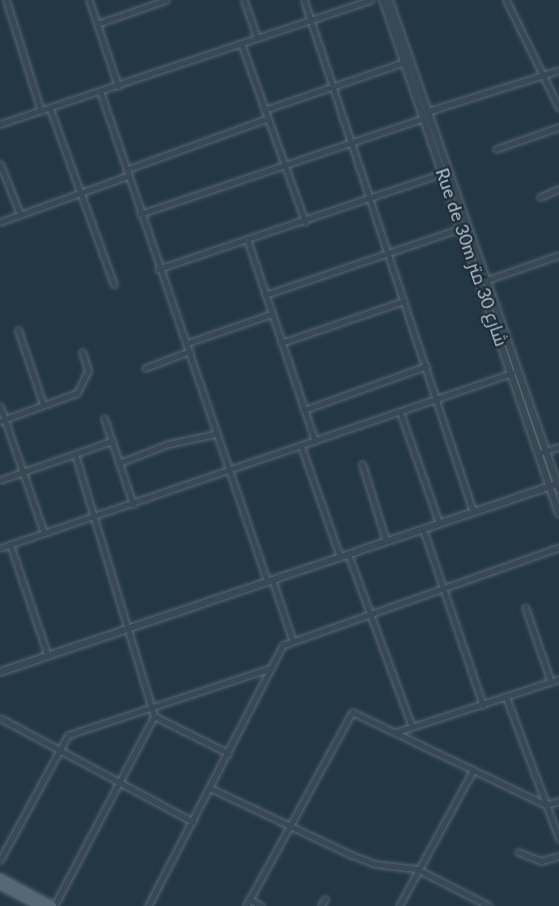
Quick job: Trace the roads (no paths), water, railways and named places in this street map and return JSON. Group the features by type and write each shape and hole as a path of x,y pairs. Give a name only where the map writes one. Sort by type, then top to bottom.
{"main road":[{"path":"0,878 53,906"},
{"path":"0,885 40,906"}],"street":[{"path":"6,0 41,111"},
{"path":"89,0 97,24 118,86 99,32 89,0"},
{"path":"97,24 166,0"},
{"path":"244,0 257,38"},
{"path":"304,0 473,512"},
{"path":"0,124 371,0"},
{"name":"Rue de 30m شارع 30 متر","path":"383,0 559,513"},
{"name":"Rue de 30m شارع 30 متر","path":"389,0 489,279 558,487"},
{"path":"506,0 559,108"},
{"path":"241,44 282,164 305,222"},
{"path":"264,110 405,62"},
{"path":"429,111 559,70"},
{"path":"100,92 158,269 187,342 215,434 232,470 292,639"},
{"path":"50,109 83,192 114,285"},
{"path":"140,214 282,164 424,118"},
{"path":"0,222 83,192 266,119"},
{"path":"496,149 559,128"},
{"path":"0,164 20,214"},
{"path":"158,269 305,222 444,173"},
{"path":"540,197 559,189"},
{"path":"265,295 462,228"},
{"path":"247,239 315,441"},
{"path":"480,282 559,255"},
{"path":"281,343 404,301"},
{"path":"187,342 272,314"},
{"path":"18,330 43,404"},
{"path":"146,368 190,351"},
{"path":"2,420 77,393 88,370 82,352"},
{"path":"304,410 426,366"},
{"path":"0,548 512,373"},
{"path":"0,406 2,420 24,472 44,533"},
{"path":"399,412 439,523"},
{"path":"104,418 133,504"},
{"path":"119,463 168,444 215,434"},
{"path":"0,480 112,441"},
{"path":"301,446 340,557"},
{"path":"538,453 559,447"},
{"path":"53,906 154,716 96,515 75,455"},
{"path":"362,464 386,541"},
{"path":"552,468 559,465"},
{"path":"0,672 439,523 550,487 558,487"},
{"path":"423,529 483,705"},
{"path":"10,544 48,656"},
{"path":"148,906 270,668 292,639 559,547"},
{"path":"348,554 412,727"},
{"path":"396,732 556,682 525,607"},
{"path":"0,860 59,748 74,731 270,668"},
{"path":"506,697 559,839"},
{"path":"246,906 347,716 358,712 546,805 559,801"},
{"path":"154,716 228,753"},
{"path":"0,718 193,822"},
{"path":"399,906 417,869 473,770"},
{"path":"210,788 287,827 375,864 417,869 489,906"},
{"path":"518,852 541,861 559,856"},
{"path":"321,906 325,899"},
{"path":"249,900 261,906"}]}
